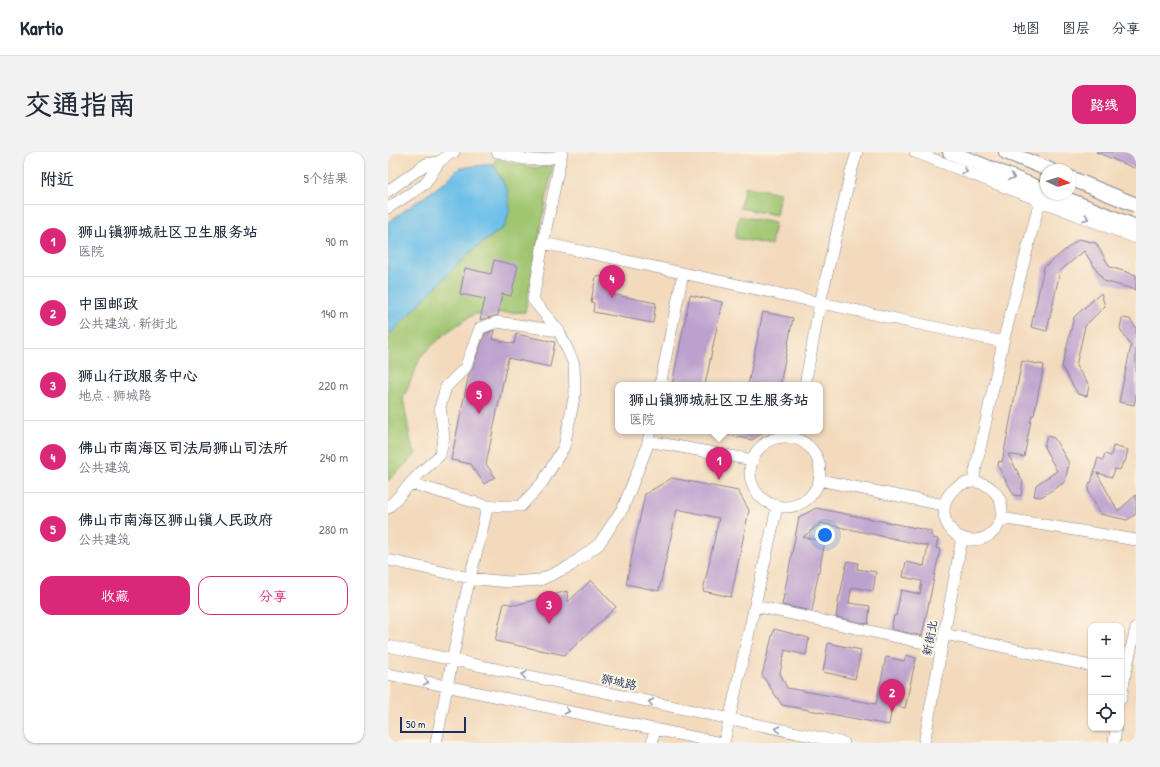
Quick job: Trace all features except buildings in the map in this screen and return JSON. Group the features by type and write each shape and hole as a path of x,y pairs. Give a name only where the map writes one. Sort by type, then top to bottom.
{"main road":[{"path":"950,152 1040,190"},
{"path":"1006,152 1040,166"},
{"path":"1076,180 1136,205"},
{"path":"1064,200 1136,228"}],"street":[{"path":"388,208 425,184 439,162 454,152"},
{"path":"497,152 538,160 552,158 561,153"},
{"path":"806,382 820,303 857,152"},
{"path":"915,152 1040,191"},
{"path":"410,484 487,506 521,506 542,482 564,448 575,393 574,364 560,331 533,300 561,153"},
{"path":"388,191 426,164 439,162"},
{"path":"973,481 1002,342 1044,200"},
{"path":"1060,200 1136,238"},
{"path":"543,243 1002,342"},
{"path":"661,382 683,274"},
{"path":"388,508 420,473 440,455 444,437 440,407 446,386 465,368 480,328 497,322 560,331"},
{"path":"796,435 814,452 819,464 820,476 818,486 811,496 801,504 790,507 778,507 766,502 757,494 750,477 751,464 756,453 764,444 771,440 796,435"},
{"path":"388,560 470,578 510,582 540,580 570,566 599,544 623,508 649,436 753,460"},
{"path":"819,480 944,505"},
{"path":"973,481 983,483 992,488 998,495 1002,505 1000,524 994,532 985,538 975,540 965,539 956,535 949,527 944,515 944,505 948,495 963,483 973,481"},
{"path":"436,743 452,659 470,578 484,525 487,506"},
{"path":"724,743 778,507"},
{"path":"1001,518 1136,540"},
{"name":"新街北","path":"924,743 962,538"},
{"path":"755,606 942,647"},
{"path":"1122,695 1136,628"},
{"path":"944,634 1088,665"},
{"name":"狮城路","path":"388,646 844,743"},
{"path":"388,674 721,743"},
{"path":"652,743 655,729"},
{"path":"1114,743 1116,731"}],"green space":[{"path":"496,159 535,168 553,165 525,312 474,314 447,332 421,356 403,399 411,442 416,454 388,481 388,336 469,253 505,226 507,189 493,164"},
{"path":"745,186 780,193 776,215 740,208"},
{"path":"739,216 775,223 771,245 735,238"}],"water":[{"path":"493,164 507,189 510,209 505,226 469,253 388,336 388,222 444,183 459,168"}],"place":[{"name":"佛山市南海区司法局狮山司法所","path":"612,298"},
{"name":"佛山市南海区狮山镇人民政府","path":"479,414"},
{"name":"狮山镇狮城社区卫生服务站","path":"719,480"},
{"name":"狮山行政服务中心","path":"549,624"},
{"name":"中国邮政","path":"892,712"}]}
